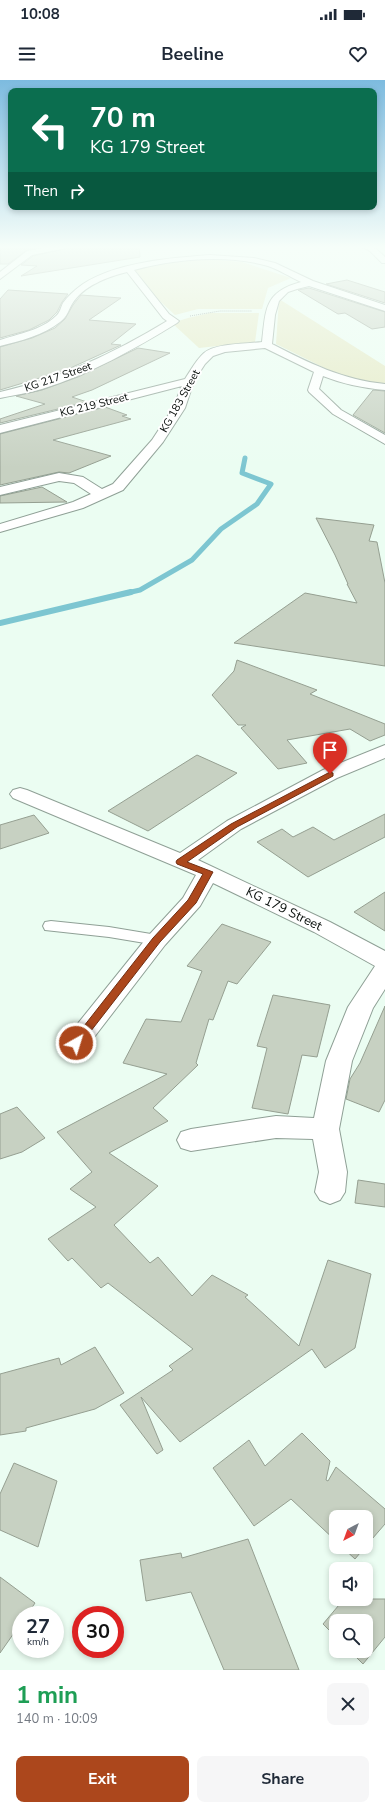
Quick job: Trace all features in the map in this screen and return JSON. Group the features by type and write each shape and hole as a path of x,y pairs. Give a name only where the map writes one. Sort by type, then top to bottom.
{"street":[{"path":"0,343 41,329 57,319"},
{"path":"270,319 267,345 319,372 354,384 385,387"},
{"name":"KG 217 Street","path":"0,395 39,386 85,369 150,336 174,321"},
{"name":"KG 183 Street","path":"0,528 50,514 102,496 118,487 157,442 179,408 189,381 201,362 209,354 224,349 267,345"},
{"path":"319,372 313,390 337,412 372,431 385,440"},
{"name":"KG 219 Street","path":"0,429 189,381"},
{"path":"0,491 59,477 78,480 102,496"},
{"path":"181,862 234,826 330,774 385,751"},
{"name":"KG 179 Street","path":"20,794 208,872 322,928 385,962"},
{"path":"76,1043 157,940 192,901 208,872"},
{"path":"330,1192 333,1172 325,1129 339,1061 361,1007 385,970"},
{"path":"191,1140 276,1127 325,1129"}],"lane":[{"path":"51,926 109,932 157,940"}],"path":[{"path":"174,321 181,319"}],"green space":[{"path":"184,319 258,319 255,342 199,348 172,323"},
{"path":"278,319 311,319 385,366 385,383 353,382 276,344"}],"building":[{"path":"0,319 50,319 29,330 0,338"},
{"path":"65,319 90,319 89,320 136,324 111,344 121,345 66,370 0,390 0,347 32,338 55,328"},
{"path":"355,319 385,319 385,327 372,329"},
{"path":"138,348 170,353 92,390 72,397 87,402 0,423 0,419 45,404 16,396 42,390 78,377"},
{"path":"373,390 385,391 385,433 353,415"},
{"path":"105,407 127,415 122,416 131,419 53,440 111,456 69,473 59,472 0,485 0,434"},
{"path":"42,487 67,502 0,503 0,496"},
{"path":"316,518 374,525 369,541 377,542 385,583 385,666 234,643 305,593 357,603"},
{"path":"237,660 317,690 310,694 385,724 385,735 370,741 350,729 287,740 307,763 278,769 241,728 246,725 238,725 212,695 234,671"},
{"path":"197,755 237,773 148,831 108,811"},
{"path":"385,814 385,837 308,877 257,842 282,829 293,837 313,827 334,840"},
{"path":"34,815 49,833 0,849 0,825"},
{"path":"385,892 385,931 354,912"},
{"path":"222,924 271,942 237,984 228,981 213,1020 209,1019 196,1063 198,1065 153,1108 168,1121 109,1153 158,1186 114,1225 150,1263 158,1257 192,1296 212,1275 248,1295 245,1297 299,1346 328,1260 371,1274 355,1348 325,1368 312,1349 180,1442 141,1397 163,1450 157,1454 120,1405 173,1370 169,1366 193,1349 108,1283 101,1288 72,1258 68,1261 48,1239 96,1207 70,1189 92,1172 57,1132 167,1074 123,1063 146,1019 181,1022 202,971 187,966"},
{"path":"273,995 330,1005 317,1057 302,1055 288,1114 252,1108 267,1048 257,1046"},
{"path":"385,1006 385,1100 379,1112 346,1099 350,1079 360,1063"},
{"path":"17,1107 45,1138 22,1152 0,1159 0,1114"},
{"path":"358,1180 385,1184 385,1207 355,1203"},
{"path":"95,1347 124,1393 95,1409 26,1428 26,1431 0,1435 0,1374 59,1358 61,1365"},
{"path":"302,1433 330,1461 326,1480 328,1481 336,1467 385,1509 385,1524 373,1538 373,1510 329,1510 329,1534 291,1499 254,1526 213,1468 249,1440 265,1466"},
{"path":"14,1463 57,1481 38,1547 0,1530 0,1494"},
{"path":"248,1539 299,1670 224,1670 191,1592 146,1601 140,1560 181,1553 182,1558"},
{"path":"350,1554 359,1554 355,1559"},
{"path":"0,1577 35,1603 33,1606 12,1606 12,1636 0,1653"},
{"path":"373,1599 385,1599 385,1637 373,1652 373,1614 331,1614 338,1606 373,1606"},
{"path":"329,1617 329,1630 323,1624"},
{"path":"357,1658 368,1658 363,1664"}],"waterway":[{"path":"127,593 140,590 192,560 221,529 257,504 271,484 242,473 245,458"},
{"path":"0,623 131,592"}],"route":[{"path":"76,1043 146,956 157,940 192,901 208,872 181,862 234,826 330,774"}]}
